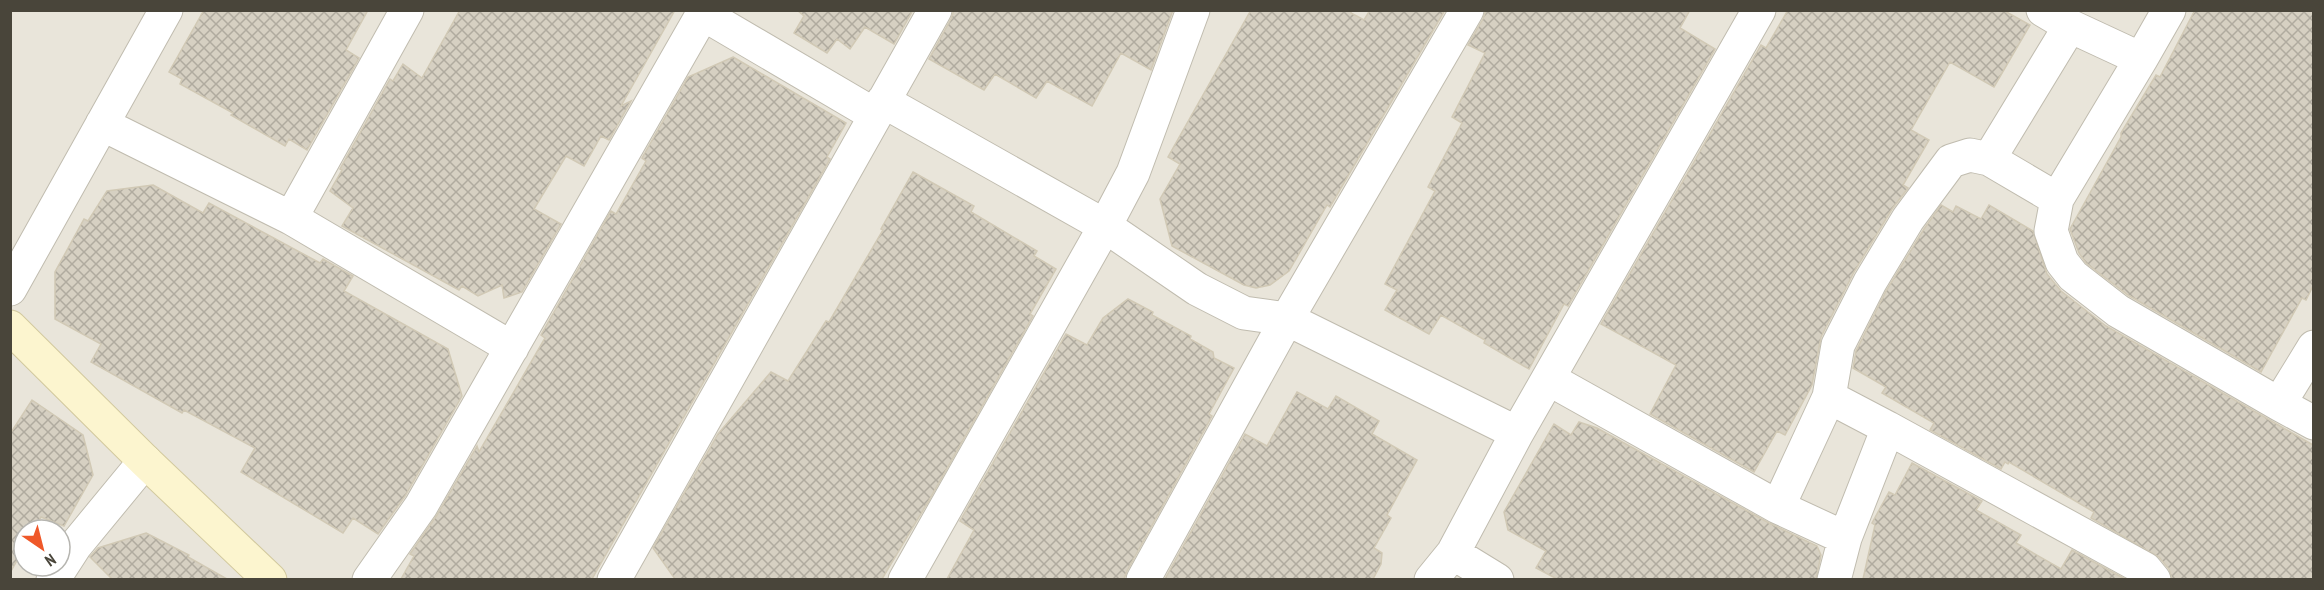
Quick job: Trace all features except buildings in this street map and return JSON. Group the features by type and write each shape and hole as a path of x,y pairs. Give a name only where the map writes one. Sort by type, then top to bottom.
{"street":[{"path":"10,289 166,10"},
{"path":"291,218 407,10"},
{"path":"614,579 935,10"},
{"path":"904,579 1133,173 1193,10"},
{"path":"1143,579 1287,319 1467,10"},
{"path":"1431,579 1453,553 1518,433 1759,10"},
{"path":"2169,10 2057,199 2051,231 2062,262 2073,276 2118,311 2313,423"},
{"path":"369,579 421,506 704,12 879,108 1105,226 1197,289 1244,313 1287,319 1518,433"},
{"path":"1989,159 2056,18 2141,59"},
{"path":"102,124 291,218 512,348"},
{"path":"1778,507 1829,397 1838,345 1870,282 1908,219 1951,161 1970,155 1989,159 2057,199"},
{"path":"10,327 145,461 270,579"},
{"path":"2279,404 2313,347"},
{"path":"1549,379 1778,507 1845,538"},
{"path":"1829,397 2145,569 2154,579"},
{"path":"1834,579 1845,538 1888,428"},
{"path":"53,579 75,546 145,461"},
{"path":"1453,553 1497,579"}],"shaded area":[{"path":"10,11 2313,11 2313,579 11,579"}]}
